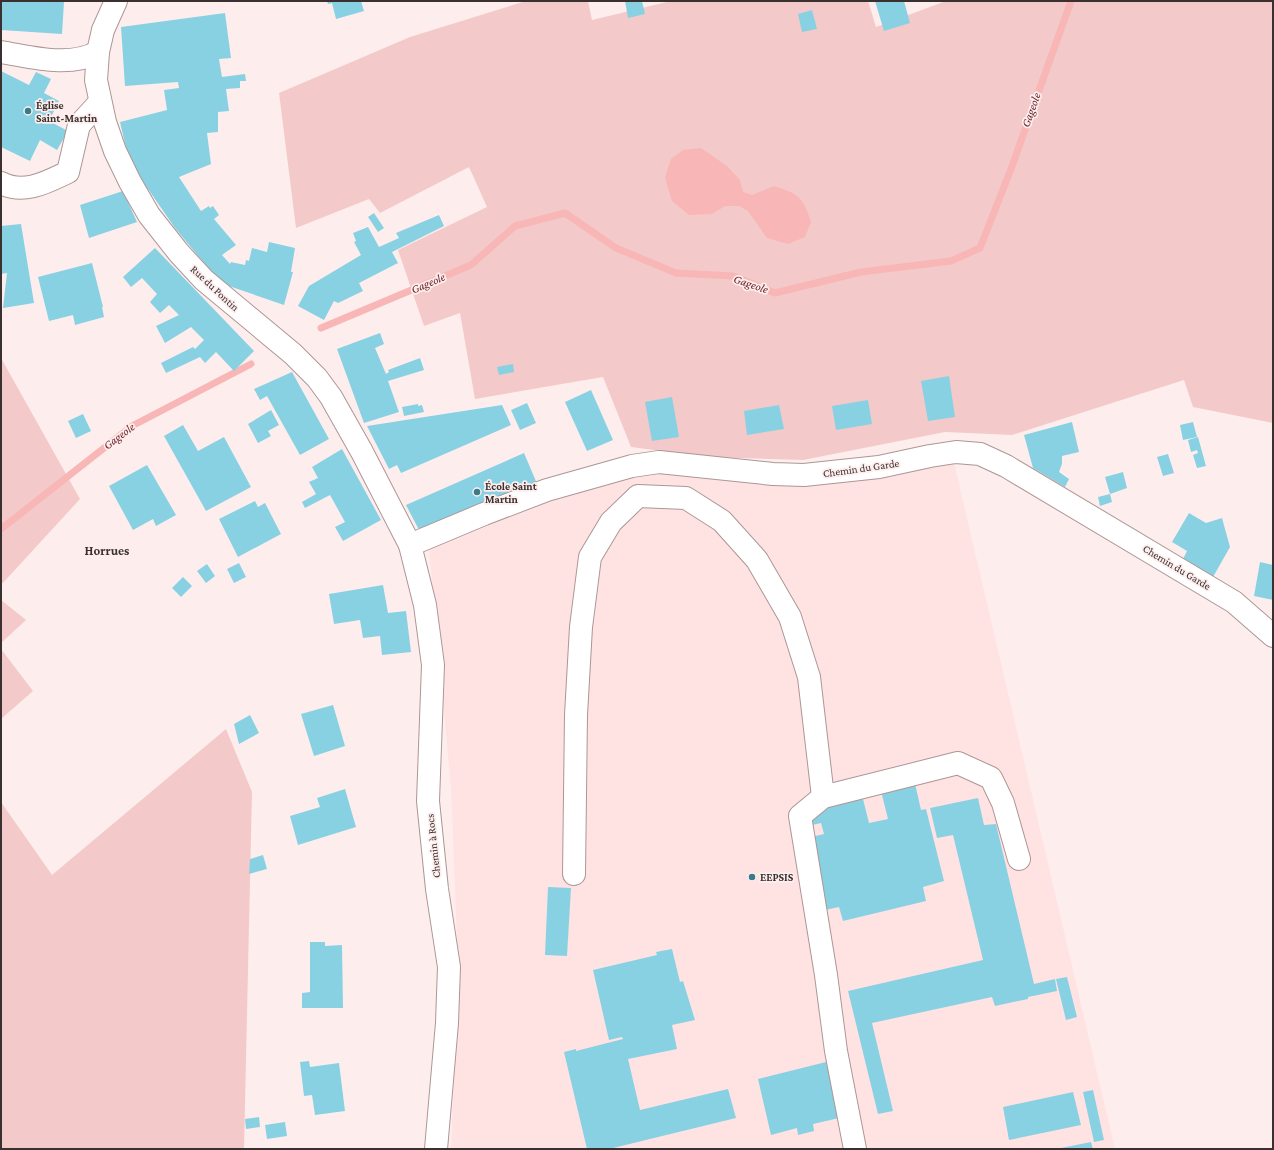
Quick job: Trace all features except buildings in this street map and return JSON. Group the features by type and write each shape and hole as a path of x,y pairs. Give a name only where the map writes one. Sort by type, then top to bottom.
{"street":[{"name":"Rue du Pontin","path":"116,1 103,30 98,52 96,80 100,102 115,151 130,182 149,215 179,253 204,280 293,354 317,378 331,397 362,452 410,545"},
{"path":"1,52 48,60 70,60 91,56 98,52"},
{"path":"1,183 9,187 37,187 68,172 79,125 100,102"},
{"name":"Chemin du Garde","path":"410,545 547,490 632,466 659,462 772,474 804,475 879,468 930,456 956,452 980,454 1006,466 1234,602 1273,636"},
{"path":"574,874 576,715 581,627 590,557 611,522 638,496 686,498 722,521 757,560 790,617 809,677 823,797"},
{"name":"Chemin à Rocs","path":"410,545 425,605 432,665 428,801 437,889 449,968 447,1023 436,1149"},
{"path":"855,1149 836,1051 826,976 800,816 823,797 958,763 991,778 1003,803 1019,859"}],"shaded area":[{"path":"526,1 588,1 592,20 671,1 868,1 876,27 946,1 1273,1 1273,423 1193,407 1184,380 1012,435 945,432 803,460 708,457 631,447 603,377 475,399 460,313 424,326 398,250 487,207 469,167 380,213 369,199 296,228 279,93 410,37"},
{"path":"701,148 727,166 740,180 743,192 752,195 774,186 795,194 805,207 811,222 805,237 788,244 767,238 748,211 739,206 725,206 712,214 689,215 672,201 665,178 671,159 683,150"},
{"path":"1,358 80,499 1,585"},
{"name":"EEPSIS","path":"952,454 1115,1149 451,1149 458,967 451,788 429,548 640,468 774,486 842,482"},
{"path":"1,600 26,620 1,643"},
{"path":"1,649 33,691 1,719"},
{"path":"226,729 252,792 244,1149 1,1149 1,802 52,875"}],"waterway":[{"name":"Gageole","path":"321,328 471,265 515,226 565,213 616,248 676,273 733,276 775,293 861,272 951,261 980,248 1011,169 1071,1"},
{"name":"Gageole","path":"1,529 132,426 251,364"}],"place":[{"name":"Église Saint-Martin","path":"28,111"},
{"name":"École Saint Martin","path":"477,492"},
{"name":"EEPSIS","path":"752,877"}],"district":[{"name":"Horrues","path":"107,550"}]}
